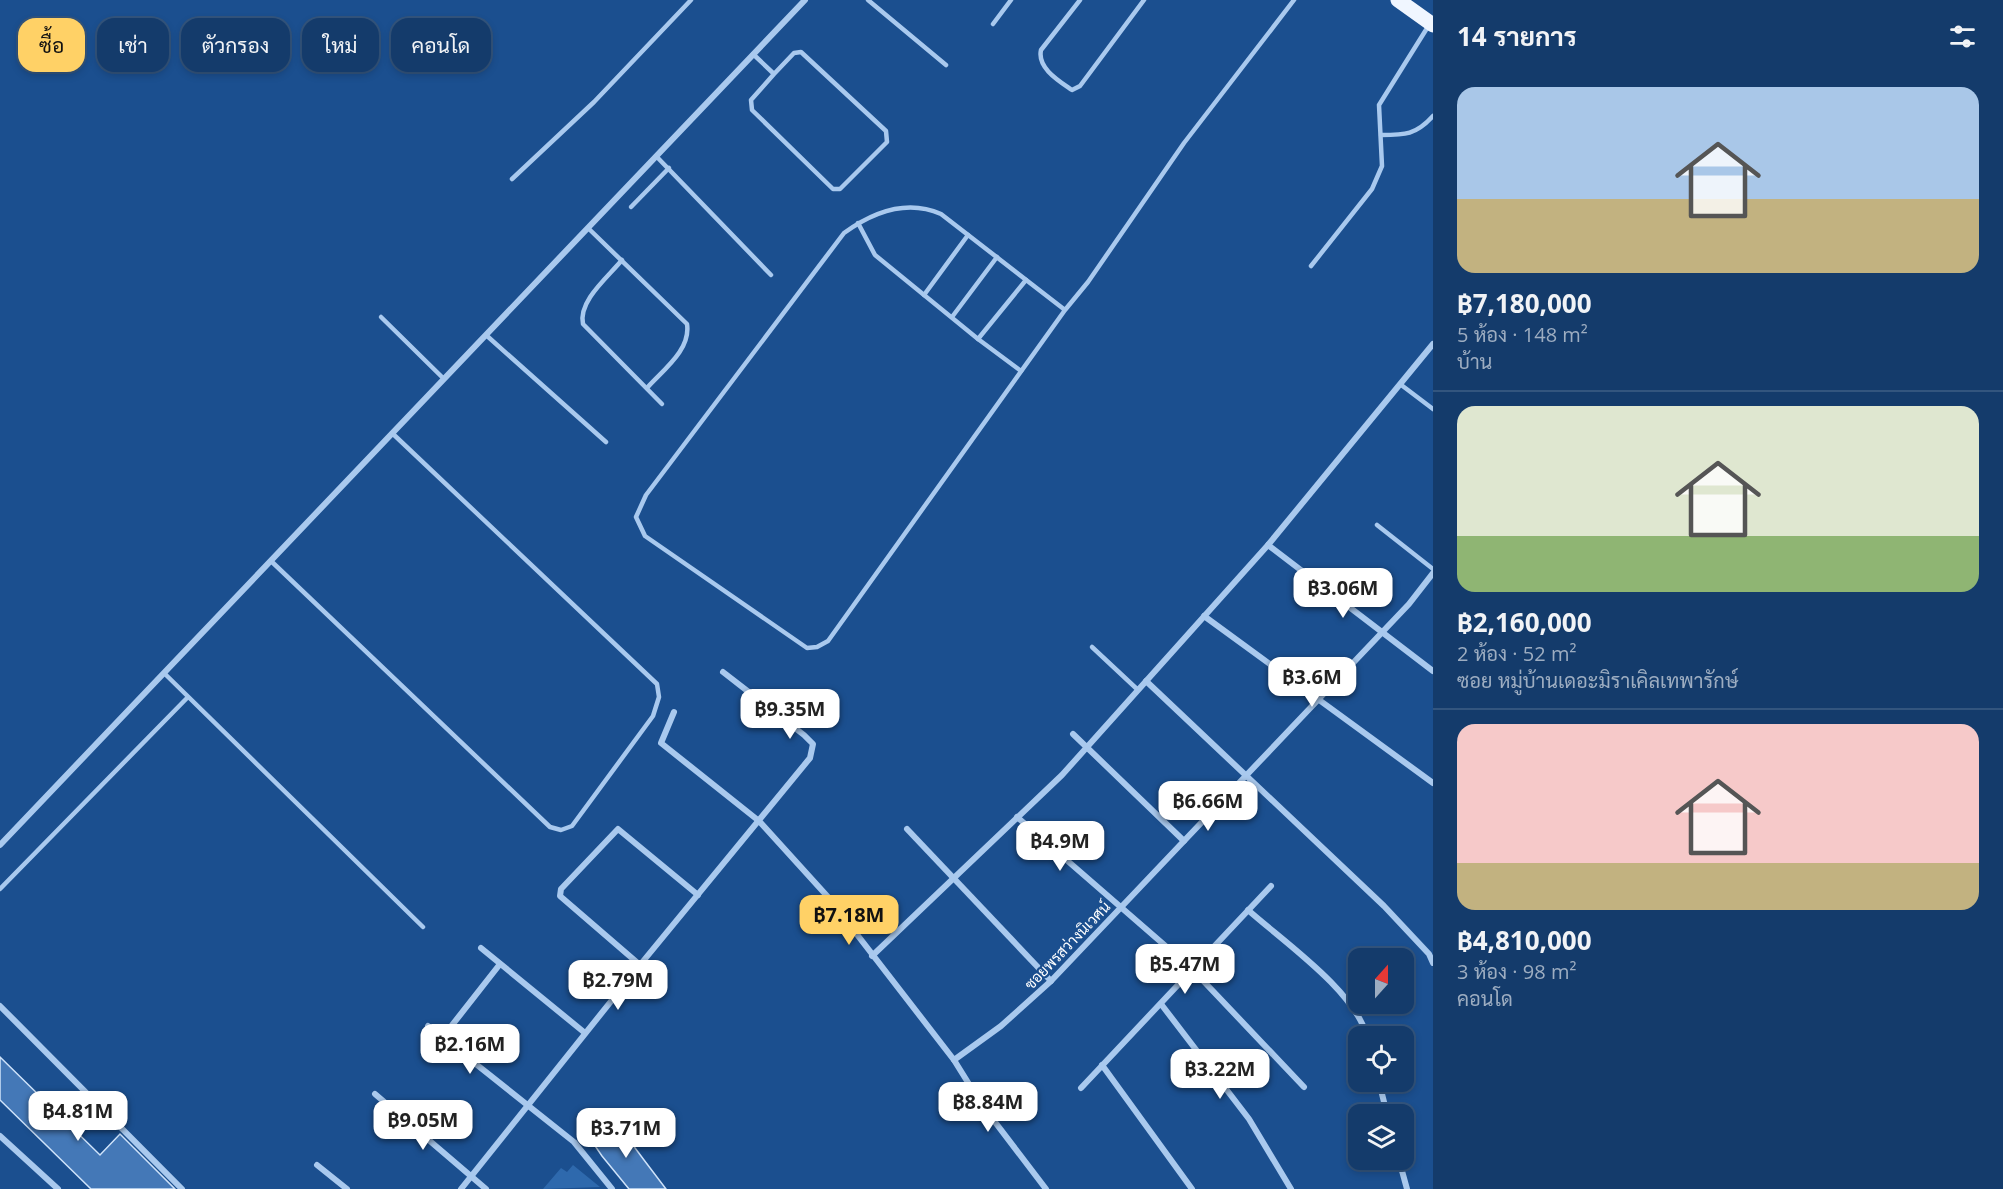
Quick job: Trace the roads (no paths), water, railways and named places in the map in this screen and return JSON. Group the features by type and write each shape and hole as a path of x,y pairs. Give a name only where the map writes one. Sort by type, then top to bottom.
{"main road":[{"path":"1398,0 1432,24"}],"street":[{"path":"0,845 805,0"},
{"path":"872,956 1017,818 1086,748 1268,545 1433,344"},
{"path":"1268,545 1433,671"},
{"name":"ซอยพรสว่างนิเวศน์","path":"954,1060 1001,1026 1051,981 1381,633 1433,571"},
{"path":"1204,616 1433,783"},
{"path":"461,1189 640,964 810,758 813,744 723,672"},
{"path":"1146,681 1384,906 1429,954 1433,963"},
{"path":"674,712 661,743 759,821 828,897 954,1060 982,1105 1046,1189"},
{"path":"1073,734 1184,841"},
{"path":"1017,818 1192,969 1304,1087"},
{"path":"907,829 1051,981"},
{"path":"640,964 560,896 561,889 618,830 698,895"},
{"path":"1081,1088 1271,886"},
{"path":"1248,910 1329,982 1354,1010 1362,1026"},
{"path":"481,948 585,1033"},
{"path":"442,1038 500,964"},
{"path":"1161,1004 1250,1119 1291,1189"},
{"path":"0,1006 182,1189"},
{"path":"428,1026 574,1143 612,1189"},
{"path":"1102,1065 1192,1189"},
{"path":"375,1094 486,1189"},
{"path":"0,1136 58,1189"},
{"path":"317,1165 347,1189"},
{"path":"1402,1170 1407,1189"}],"lane":[{"path":"512,179 594,102 691,0"},
{"path":"868,0 946,65"},
{"path":"993,24 1011,0"},
{"path":"1080,0 1041,50 1040,57 1043,66 1072,90 1080,86 1144,0"},
{"path":"1065,310 941,214 928,208 886,210 858,223 844,233 646,495 636,517 645,536 807,648 817,647 828,641 1065,310 1088,282 1184,143 1294,0"},
{"path":"1311,266 1372,189 1382,166 1379,105 1432,24"},
{"path":"801,52 886,131 887,142 840,189 833,189 752,110 751,100 774,74 794,54 801,52"},
{"path":"753,54 774,74"},
{"path":"1381,135 1402,135 1420,129 1433,116"},
{"path":"656,156 771,275"},
{"path":"631,207 669,168"},
{"path":"858,223 875,255 978,339 1022,371"},
{"path":"588,228 687,324 689,335 685,345 647,388"},
{"path":"924,295 968,235"},
{"path":"952,317 997,257"},
{"path":"622,260 587,302 581,314 583,324 662,404"},
{"path":"978,339 1026,280"},
{"path":"381,317 444,379"},
{"path":"486,335 606,442"},
{"path":"1400,384 1433,409"},
{"path":"271,561 550,827 561,830 572,826 653,716 659,697 657,684 392,434"},
{"path":"1377,525 1433,571"},
{"path":"1092,647 1138,690"},
{"path":"164,673 423,927"},
{"path":"0,889 187,698"}]}
